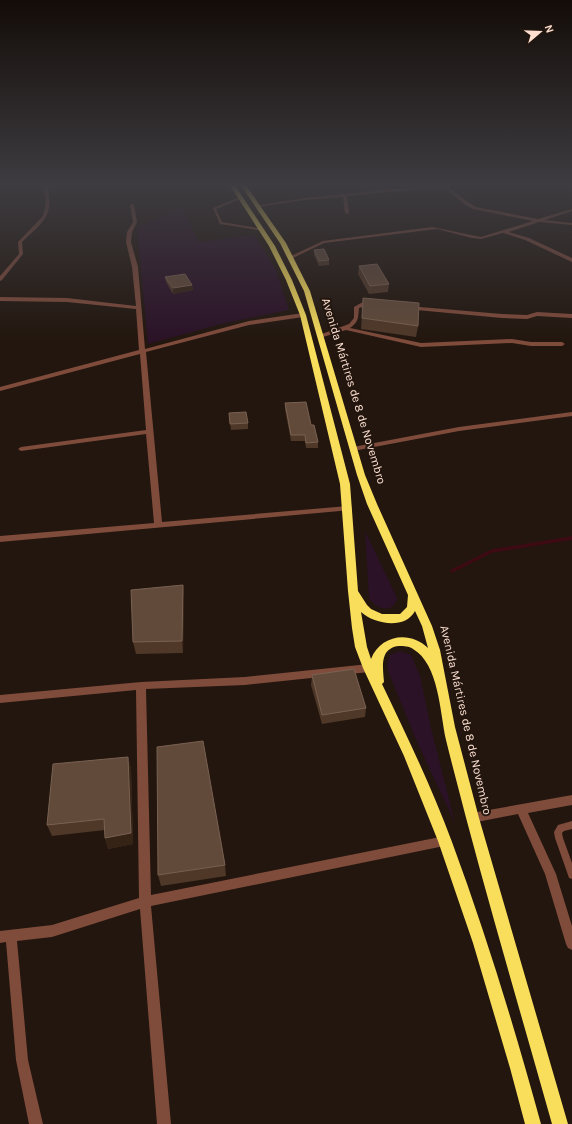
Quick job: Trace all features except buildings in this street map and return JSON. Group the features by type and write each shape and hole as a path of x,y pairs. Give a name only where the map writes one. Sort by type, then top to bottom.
{"main road":[{"path":"267,236 284,266 303,314 340,459 348,508 353,591 357,628 369,668 410,756 445,841 480,943 518,1068 533,1124"},
{"name":"Avenida Mártires de 8 de Novembro","path":"278,236 291,257 307,291 353,449 372,504 413,592 427,626 439,672 448,727 472,818 560,1124"},
{"path":"353,591 363,608 372,615 390,619 398,619 406,615 412,607 413,592"},
{"path":"378,687 377,659 385,646 394,642 412,643 422,648 439,672"}],"street":[{"path":"0,279 21,254 20,242 25,236"},
{"path":"128,236 131,255 135,266 158,525"},
{"path":"291,257 323,242 366,236"},
{"path":"469,236 476,238 483,236"},
{"path":"521,236 572,260"},
{"path":"0,299 67,300 139,308"},
{"path":"321,336 346,328 355,322 357,307 367,305 382,306"},
{"path":"404,308 502,316 527,317 538,314 572,316"},
{"path":"0,389 142,350 249,323 303,314"},
{"path":"346,328 421,345 512,341 531,344 562,344"},
{"path":"353,449 459,429 572,414"},
{"path":"21,449 150,431"},
{"path":"0,539 348,508"},
{"path":"0,698 141,686 245,681 369,668"},
{"path":"141,686 145,902 164,1124"},
{"path":"472,818 572,800"},
{"path":"521,809 550,874 572,944"},
{"path":"36,1124 22,1060 6,937 52,931 145,902 445,841"}],"lane":[{"path":"572,825 561,828 558,832 572,875"}],"shaded area":[{"path":"138,236 196,236 199,242 243,236 255,236 275,268 289,310 221,324 148,344"},
{"path":"365,531 397,598 395,603 389,608 376,605 369,598"},
{"path":"400,651 411,655 420,676 431,728 455,823 417,742 388,671 387,664 390,655"}],"waterway":[{"path":"452,571 492,551 572,538"}]}
